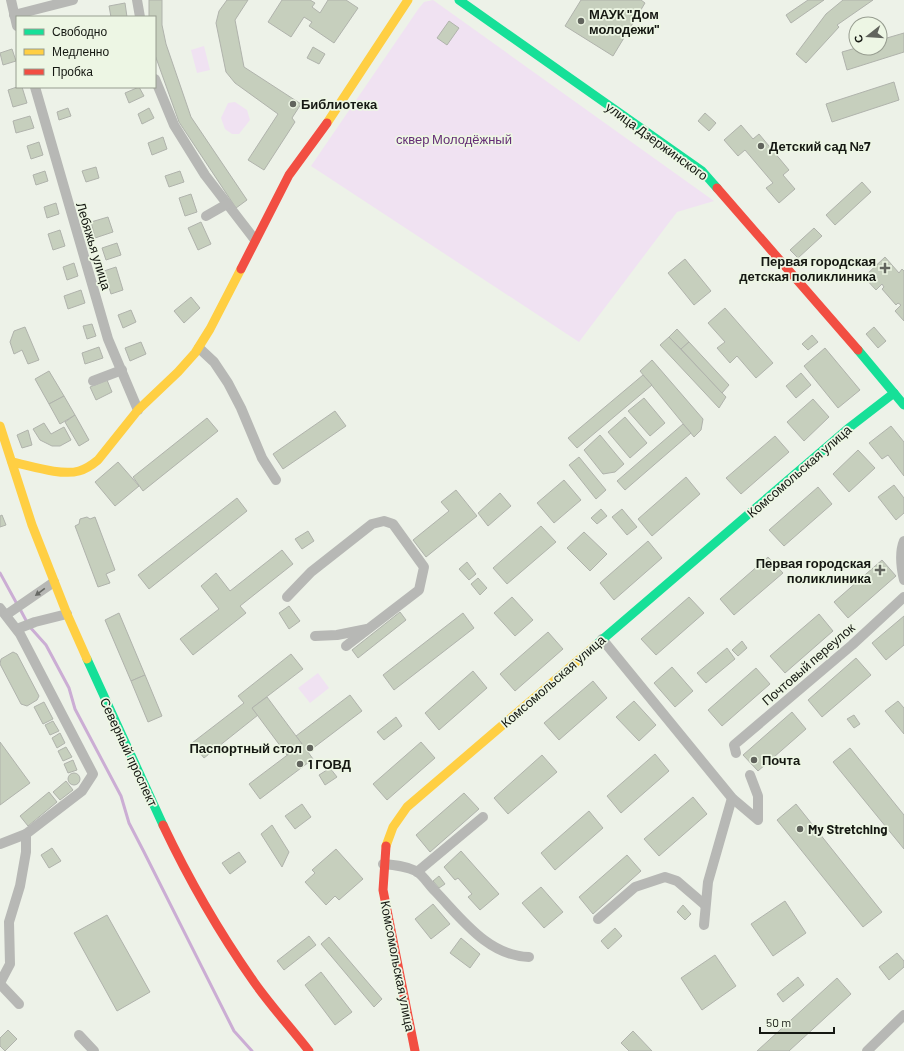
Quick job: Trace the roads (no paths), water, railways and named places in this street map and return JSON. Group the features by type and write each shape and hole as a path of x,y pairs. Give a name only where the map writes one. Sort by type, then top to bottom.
{"main road":[{"path":"12,462 62,471 78,472 91,466 105,455 122,429 138,410 185,366 199,348 276,198 304,152 333,115 408,0"},
{"name":"улица Дзержинского","path":"459,0 702,171 823,308 904,404"},
{"name":"Комсомольская улица","path":"415,1051 387,918 383,890 383,864 387,839 394,822 406,807 845,431 894,393"},
{"name":"Северный проспект","path":"0,426 32,524 67,614 124,742 182,864 210,915 256,983 310,1051"}],"street":[{"path":"11,0 16,22"},
{"path":"14,15 73,0"},
{"path":"137,0 140,16"},
{"path":"156,81 174,125 204,175 255,240"},
{"name":"Лебяжья улица","path":"34,88 108,339 138,410"},
{"path":"206,216 227,204"},
{"path":"199,348 214,362 228,383 241,408 262,458 276,480"},
{"path":"93,381 122,370"},
{"path":"287,598 310,572 372,524 384,521 393,524 424,567 419,590 346,646"},
{"path":"904,541 901,548 904,580"},
{"path":"3,611 15,609 26,603 54,582"},
{"name":"Почтовый переулок","path":"736,753 734,745 852,645 904,597"},
{"path":"0,844 26,834 82,791 93,774 19,627 3,611"},
{"path":"19,627 67,614"},
{"path":"315,636 337,635 368,628"},
{"path":"602,639 732,798 758,820 758,796 750,774"},
{"path":"704,925 708,882 732,798"},
{"path":"418,872 483,817"},
{"path":"19,1004 0,983 10,964 9,922 20,886 26,852 26,834"},
{"path":"383,864 400,865 418,872 470,929 502,952 515,957 529,957"},
{"path":"598,919 635,887 665,877 677,881 705,905"},
{"path":"867,1051 904,1016"},
{"path":"79,1035 94,1051"}],"waterway":[{"path":"0,573 17,604"},
{"path":"20,609 29,626 46,645 69,688 75,709 121,796 129,823 234,1031 252,1051"}],"place":[{"name":"МАУК \"Дом молодежи\"","path":"581,21"},
{"name":"Библиотека","path":"293,104"},
{"name":"Детский сад №7","path":"761,146"},
{"name":"Первая городская детская поликлиника","path":"885,268"},
{"name":"Первая городская поликлиника","path":"880,570"},
{"name":"Паспортный стол","path":"310,748"},
{"name":"Почта","path":"754,760"},
{"name":"1 ГОВД","path":"300,764"},
{"name":"My Stretching","path":"800,829"}],"park label":[{"name":"сквер Молодёжный","path":"454,139"}]}
